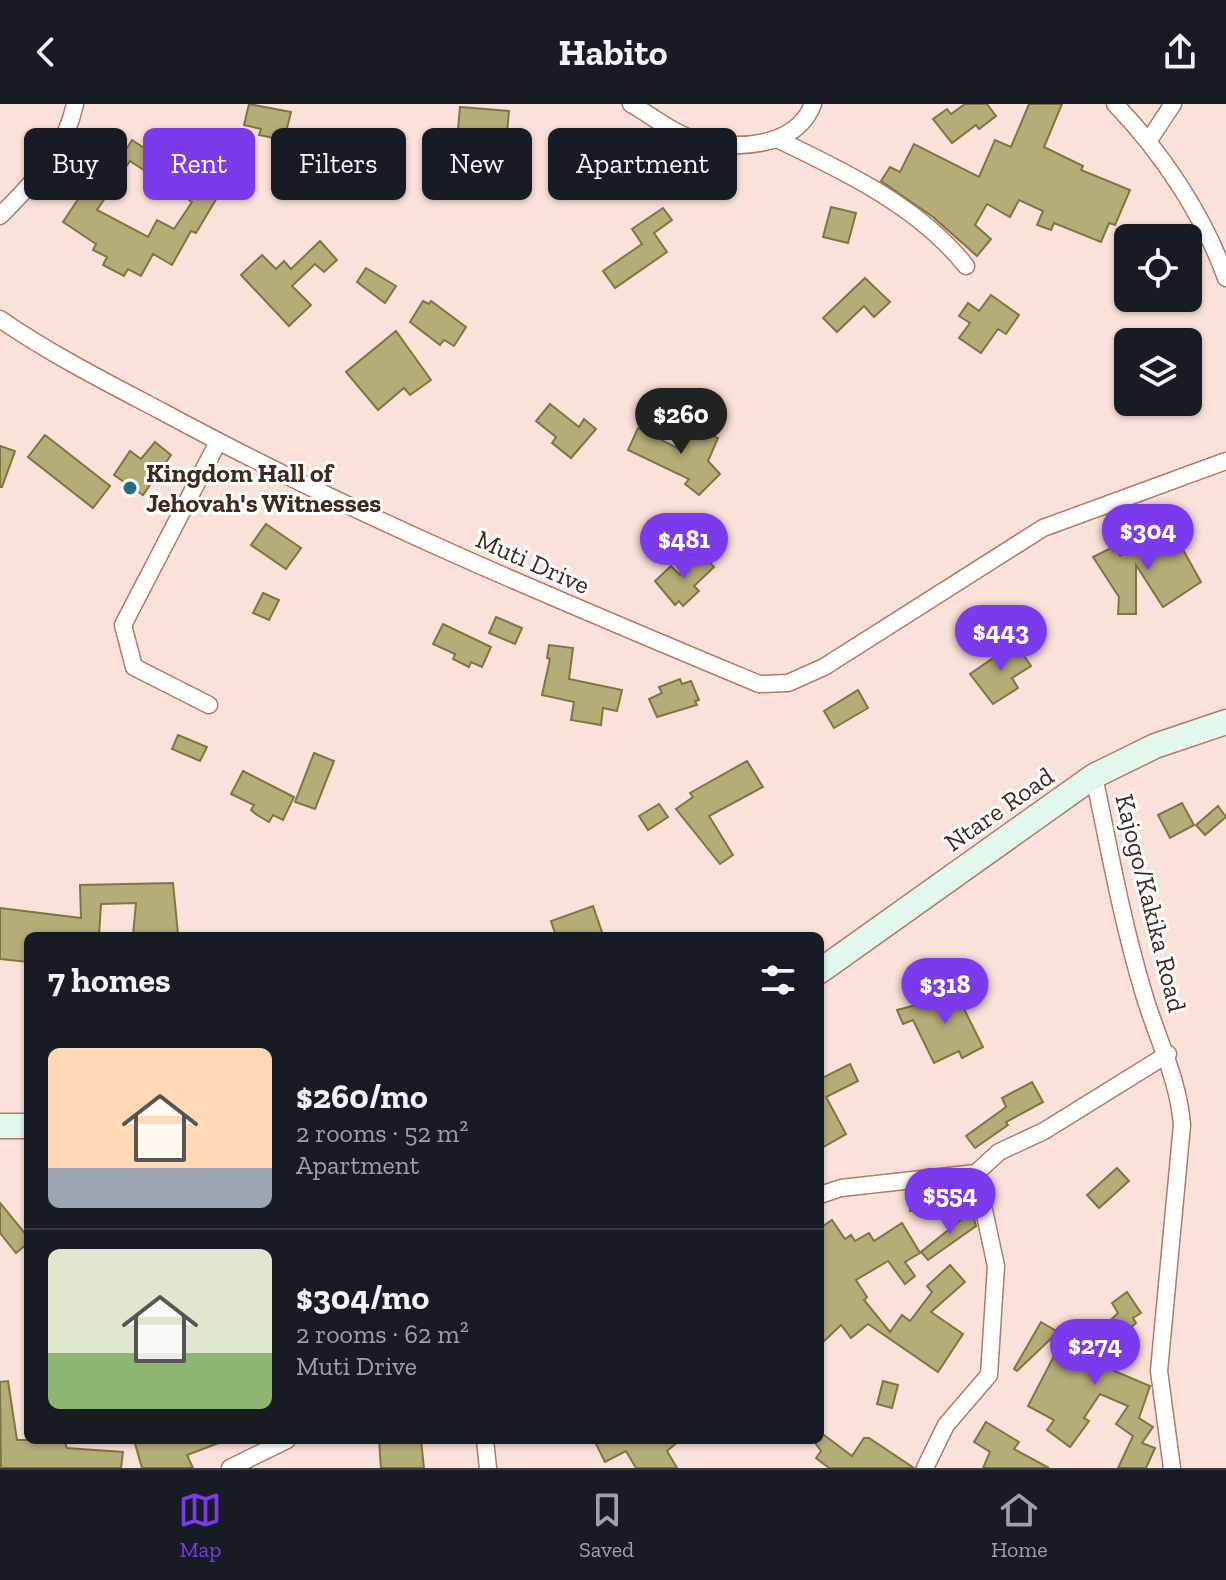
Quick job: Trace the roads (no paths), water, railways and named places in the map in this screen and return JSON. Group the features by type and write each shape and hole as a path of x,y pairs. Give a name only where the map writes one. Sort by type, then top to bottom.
{"main road":[{"name":"Ntare Road","path":"824,968 1094,776 1155,746 1226,722"},
{"path":"0,1126 24,1126"}],"street":[{"path":"0,216 49,165 72,119 75,104"},
{"path":"631,104 695,140 741,145 779,140 809,113 813,104"},
{"path":"1115,104 1149,140 1214,244 1226,278"},
{"path":"1149,140 1173,104"},
{"path":"779,140 869,186 946,240 966,266"},
{"name":"Muti Drive","path":"0,319 37,344 218,442 558,599 759,684 788,683 824,667 1043,528 1226,461"},
{"path":"209,705 134,667 123,625 218,442"},
{"name":"Kajogo/Kakika Road","path":"1094,776 1143,995 1168,1054 1180,1098 1182,1125 1159,1371 1172,1468"},
{"path":"824,1194 841,1188 976,1173 999,1152 1044,1131 1168,1054"},
{"path":"925,1468 946,1425 984,1385 991,1364 996,1266 976,1173"},
{"path":"230,1468 279,1444"},
{"path":"485,1444 488,1468"}],"place":[{"name":"Kingdom Hall of Jehovah's Witnesses","path":"130,488"}]}
